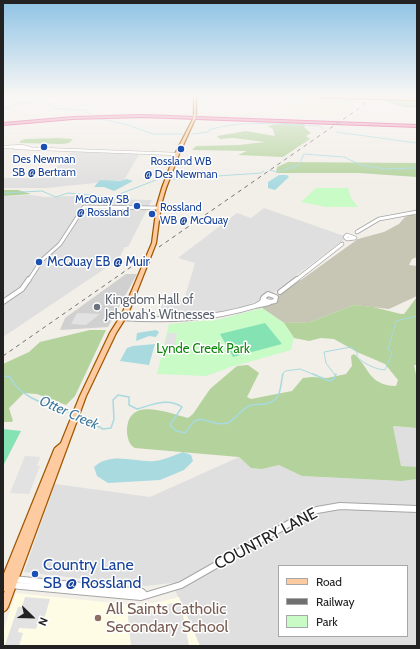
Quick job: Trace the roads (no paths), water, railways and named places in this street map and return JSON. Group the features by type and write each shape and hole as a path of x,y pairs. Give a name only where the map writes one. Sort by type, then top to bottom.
{"main road":[{"path":"3,607 8,583 62,454 63,446 78,407 140,277 156,235 157,208 176,153 190,126"}],"street":[{"path":"15,148 19,146"},
{"path":"3,147 26,146 176,153"},
{"path":"23,149 26,146"},
{"path":"3,147 23,149 48,148"},
{"path":"3,302 22,289 42,260 60,244 84,207 157,208"},
{"path":"342,244 348,235 357,232 379,219 417,212"},
{"path":"121,318 200,320 229,314 275,301 280,292 342,244 355,238 357,232"},
{"path":"348,235 355,238"},
{"path":"345,238 350,240"},
{"path":"255,306 262,302 263,298 268,294 280,292"},
{"path":"268,294 276,298"},
{"path":"263,298 270,302"},
{"name":"COUNTRY LANE","path":"8,583 141,598 145,595 159,593 181,585 287,524 317,510 340,506 417,509"}],"water":[{"path":"279,175 287,175 289,177 275,190 268,188 268,182"},
{"path":"127,179 133,181 114,191 104,187 94,187 100,180 120,181"},
{"path":"156,330 159,332 156,337 149,336 136,341 137,333"},
{"path":"155,344 149,365 120,361 127,348"},
{"path":"183,452 191,455 193,461 184,470 160,480 108,483 97,476 94,467 101,462 108,460 124,459 155,461 166,459"}],"waterway":[{"path":"132,126 153,134 182,134"},
{"path":"192,134 208,132 209,130 227,126"},
{"path":"320,126 324,129"},
{"path":"336,132 417,143"},
{"path":"269,170 277,172 299,165 304,154 344,157 361,165 385,169 417,168"},
{"path":"173,179 261,173 264,171"},
{"path":"3,193 42,191 56,197 68,193 112,197 156,180"},
{"name":"Otter Creek","path":"335,375 326,363 324,352 351,347 357,352 357,357 363,362 370,366 385,370 392,353 388,349 396,321 417,316"},
{"name":"Otter Creek","path":"282,375 285,371 300,369 315,375"},
{"name":"Otter Creek","path":"79,416 103,429 111,428 114,419 113,400 118,395 129,397 129,405 137,409 166,402 177,404 182,407 170,425 176,431 185,433 192,423 197,420 200,419 219,424 227,423 233,420 249,406 264,404 274,400 279,394 283,374"},
{"name":"Otter Creek","path":"313,374 329,381 334,379 336,374"},
{"name":"Otter Creek","path":"3,376 10,377 21,391 38,401 74,414"}],"railway":[{"path":"159,247 333,126"},
{"path":"3,356 141,260"}],"place":[{"name":"Des Newman SB @ Bertram","path":"44,147"},
{"name":"Rossland WB @ Des Newman","path":"181,149"},
{"name":"McQuay SB @ Rossland","path":"137,206"},
{"name":"Rossland WB @ McQuay","path":"152,214"},
{"name":"McQuay EB @ Muir","path":"39,262"},
{"name":"Kingdom Hall of Jehovah's Witnesses","path":"97,307"},
{"name":"Country Lane SB @ Rossland","path":"35,574"},
{"name":"All Saints Catholic Secondary School","path":"98,618"}],"park label":[{"name":"Lynde Creek Park","path":"203,349"}]}
